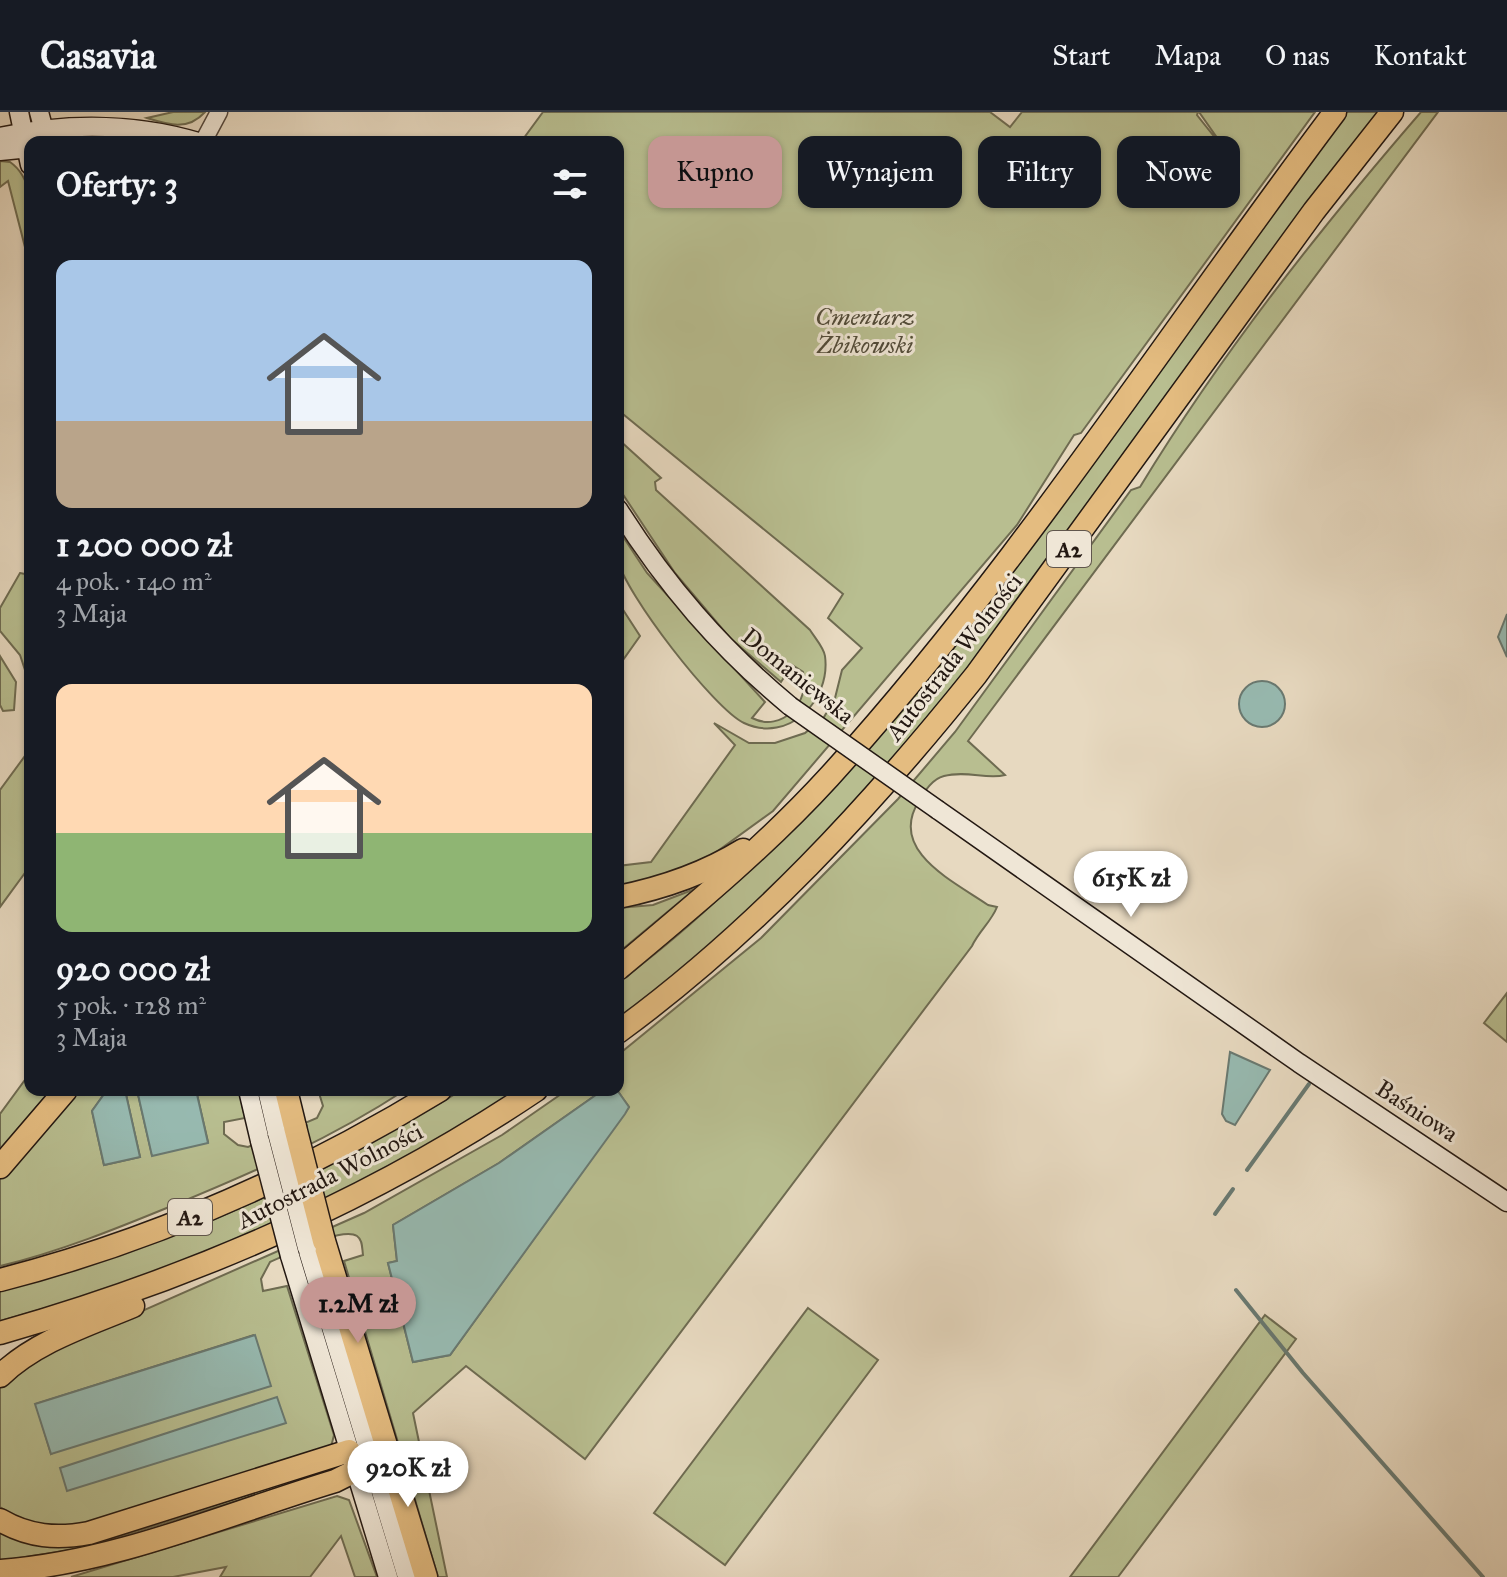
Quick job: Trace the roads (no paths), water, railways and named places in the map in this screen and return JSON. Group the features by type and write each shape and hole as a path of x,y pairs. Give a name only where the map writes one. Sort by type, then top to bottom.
{"highway":[{"name":"Autostrada Wolności","path":"624,964 784,823 925,667 1032,531 1335,112"},
{"name":"Autostrada Wolności","path":"624,1027 714,959 793,882 918,748 976,675 1314,211 1392,112"},
{"path":"624,896 657,889 696,875 784,823"},
{"path":"0,1167 61,1096"},
{"path":"285,1096 277,1134 307,1249 426,1577"},
{"path":"372,1132 411,1096"},
{"name":"Autostrada Wolności","path":"0,1280 143,1236 250,1192 372,1132 430,1096"},
{"name":"Autostrada Wolności","path":"0,1333 122,1295 224,1258 301,1224 403,1170 526,1096"},
{"path":"0,1376 17,1361 63,1336 131,1306 224,1258"},
{"path":"0,1520 40,1535 67,1537 358,1458"},
{"path":"0,1571 51,1565 108,1552 335,1481 358,1458"}],"main road":[{"path":"19,112 25,136"},
{"path":"43,128 118,128 165,136"},
{"path":"0,137 24,146"},
{"path":"0,151 24,148"},
{"name":"Domaniewska","path":"624,518 687,607 752,675 790,706 1299,1063"},
{"name":"Baśniowa","path":"1299,1063 1507,1202"},
{"path":"252,1096 277,1134"},
{"path":"268,1096 388,1577"},
{"path":"358,1458 407,1577"}],"street":[{"path":"204,136 219,112"}],"water":[{"path":"1507,614 1507,657 1498,637"},
{"path":"1262,681 1278,688 1285,704 1278,720 1262,727 1246,720 1239,704 1246,688"},
{"path":"1230,1052 1270,1070 1235,1125 1226,1121 1222,1114"},
{"path":"103,1096 126,1096 140,1157 104,1165 92,1111"},
{"path":"138,1096 197,1096 208,1143 152,1156"},
{"path":"594,1096 621,1096 629,1107 450,1355 413,1362 388,1263 397,1261 393,1225 499,1163"},
{"path":"255,1335 271,1386 51,1454 35,1404"},
{"path":"277,1397 286,1423 67,1491 60,1468"}],"waterway":[{"path":"1247,1170 1309,1084"},
{"path":"1215,1214 1233,1189"},
{"path":"1236,1290 1303,1373 1483,1577"}],"park label":[{"name":"Cmentarz Żbikowski","path":"865,331"}]}
